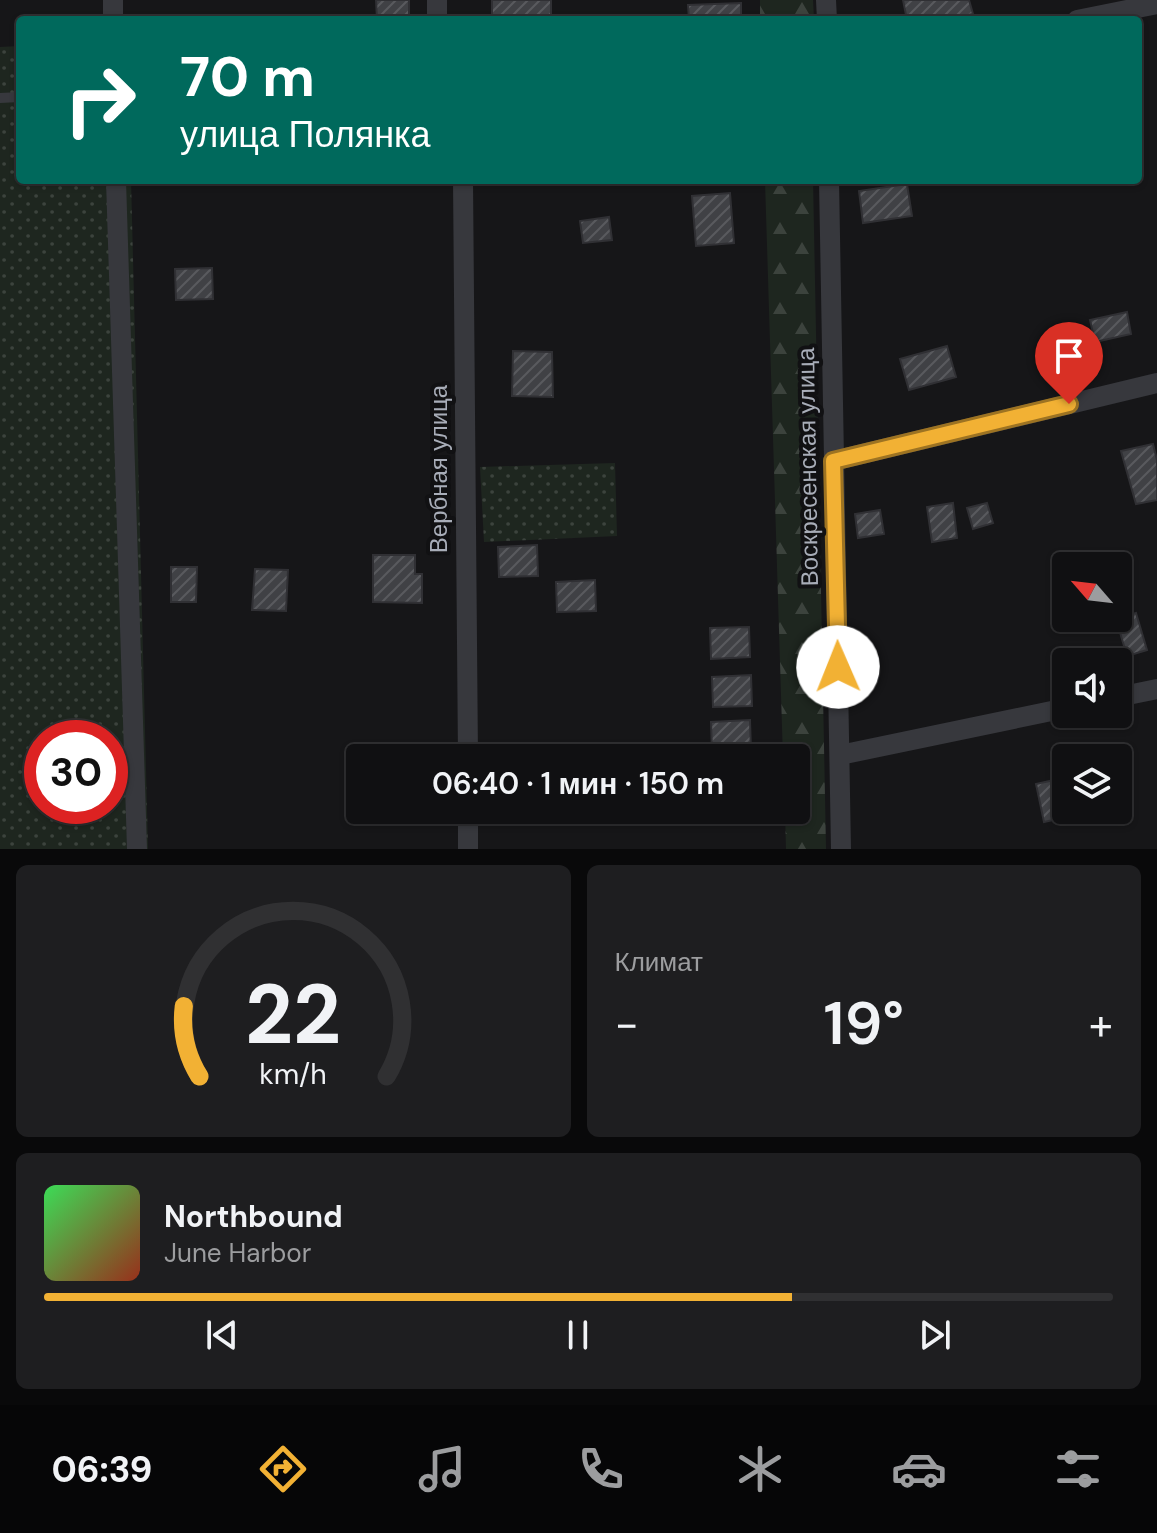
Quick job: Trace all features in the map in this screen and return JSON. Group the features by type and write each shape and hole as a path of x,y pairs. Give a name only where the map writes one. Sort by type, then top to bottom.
{"street":[{"path":"1097,16 1157,4"},
{"path":"116,184 137,849"},
{"name":"Вербная улица","path":"463,184 468,744"},
{"name":"Воскресенская улица","path":"829,184 841,849"},
{"path":"833,461 1157,383"},
{"path":"1132,694 1157,689"},
{"path":"840,755 1052,711"},
{"path":"468,824 468,849"}],"green space":[{"path":"760,0 813,0 814,16 760,16"},
{"path":"16,46 16,184 131,184 148,849 0,849 0,47"},
{"path":"765,184 813,184 826,849 786,849 785,824 810,824 810,744 783,744"},
{"path":"615,463 617,536 484,542 480,467"}],"building":[{"path":"376,0 409,0 409,16 377,16"},
{"path":"492,0 551,0 551,16 492,16"},
{"path":"903,0 969,0 973,14 964,16 906,16"},
{"path":"741,3 741,16 689,16 688,5"},
{"path":"907,184 912,216 863,223 859,191"},
{"path":"730,193 734,243 696,246 692,196"},
{"path":"609,217 612,240 583,243 580,221"},
{"path":"212,268 213,299 176,300 175,269"},
{"path":"1127,312 1131,334 1095,342 1090,320"},
{"path":"947,346 956,377 909,390 900,359"},
{"path":"513,351 552,352 553,397 512,396"},
{"path":"1153,444 1157,460 1157,500 1136,504 1121,451"},
{"path":"953,503 957,538 932,542 927,507"},
{"path":"987,503 993,523 973,529 967,508"},
{"path":"880,510 884,534 858,538 855,514"},
{"path":"537,545 538,576 499,577 498,547"},
{"path":"373,555 415,555 415,574 422,574 422,603 373,602"},
{"path":"171,567 197,567 196,602 171,602"},
{"path":"255,569 288,570 286,611 252,610"},
{"path":"595,580 596,611 557,612 556,582"},
{"path":"1136,613 1147,650 1132,654 1132,648 1125,648 1120,632 1132,632 1132,614"},
{"path":"749,627 750,657 711,659 710,628"},
{"path":"751,675 752,706 713,707 712,677"},
{"path":"750,720 751,744 712,744 711,722"},
{"path":"1052,780 1052,820 1044,822 1036,784"}],"route":[{"path":"838,667 833,461 1069,404"}]}
